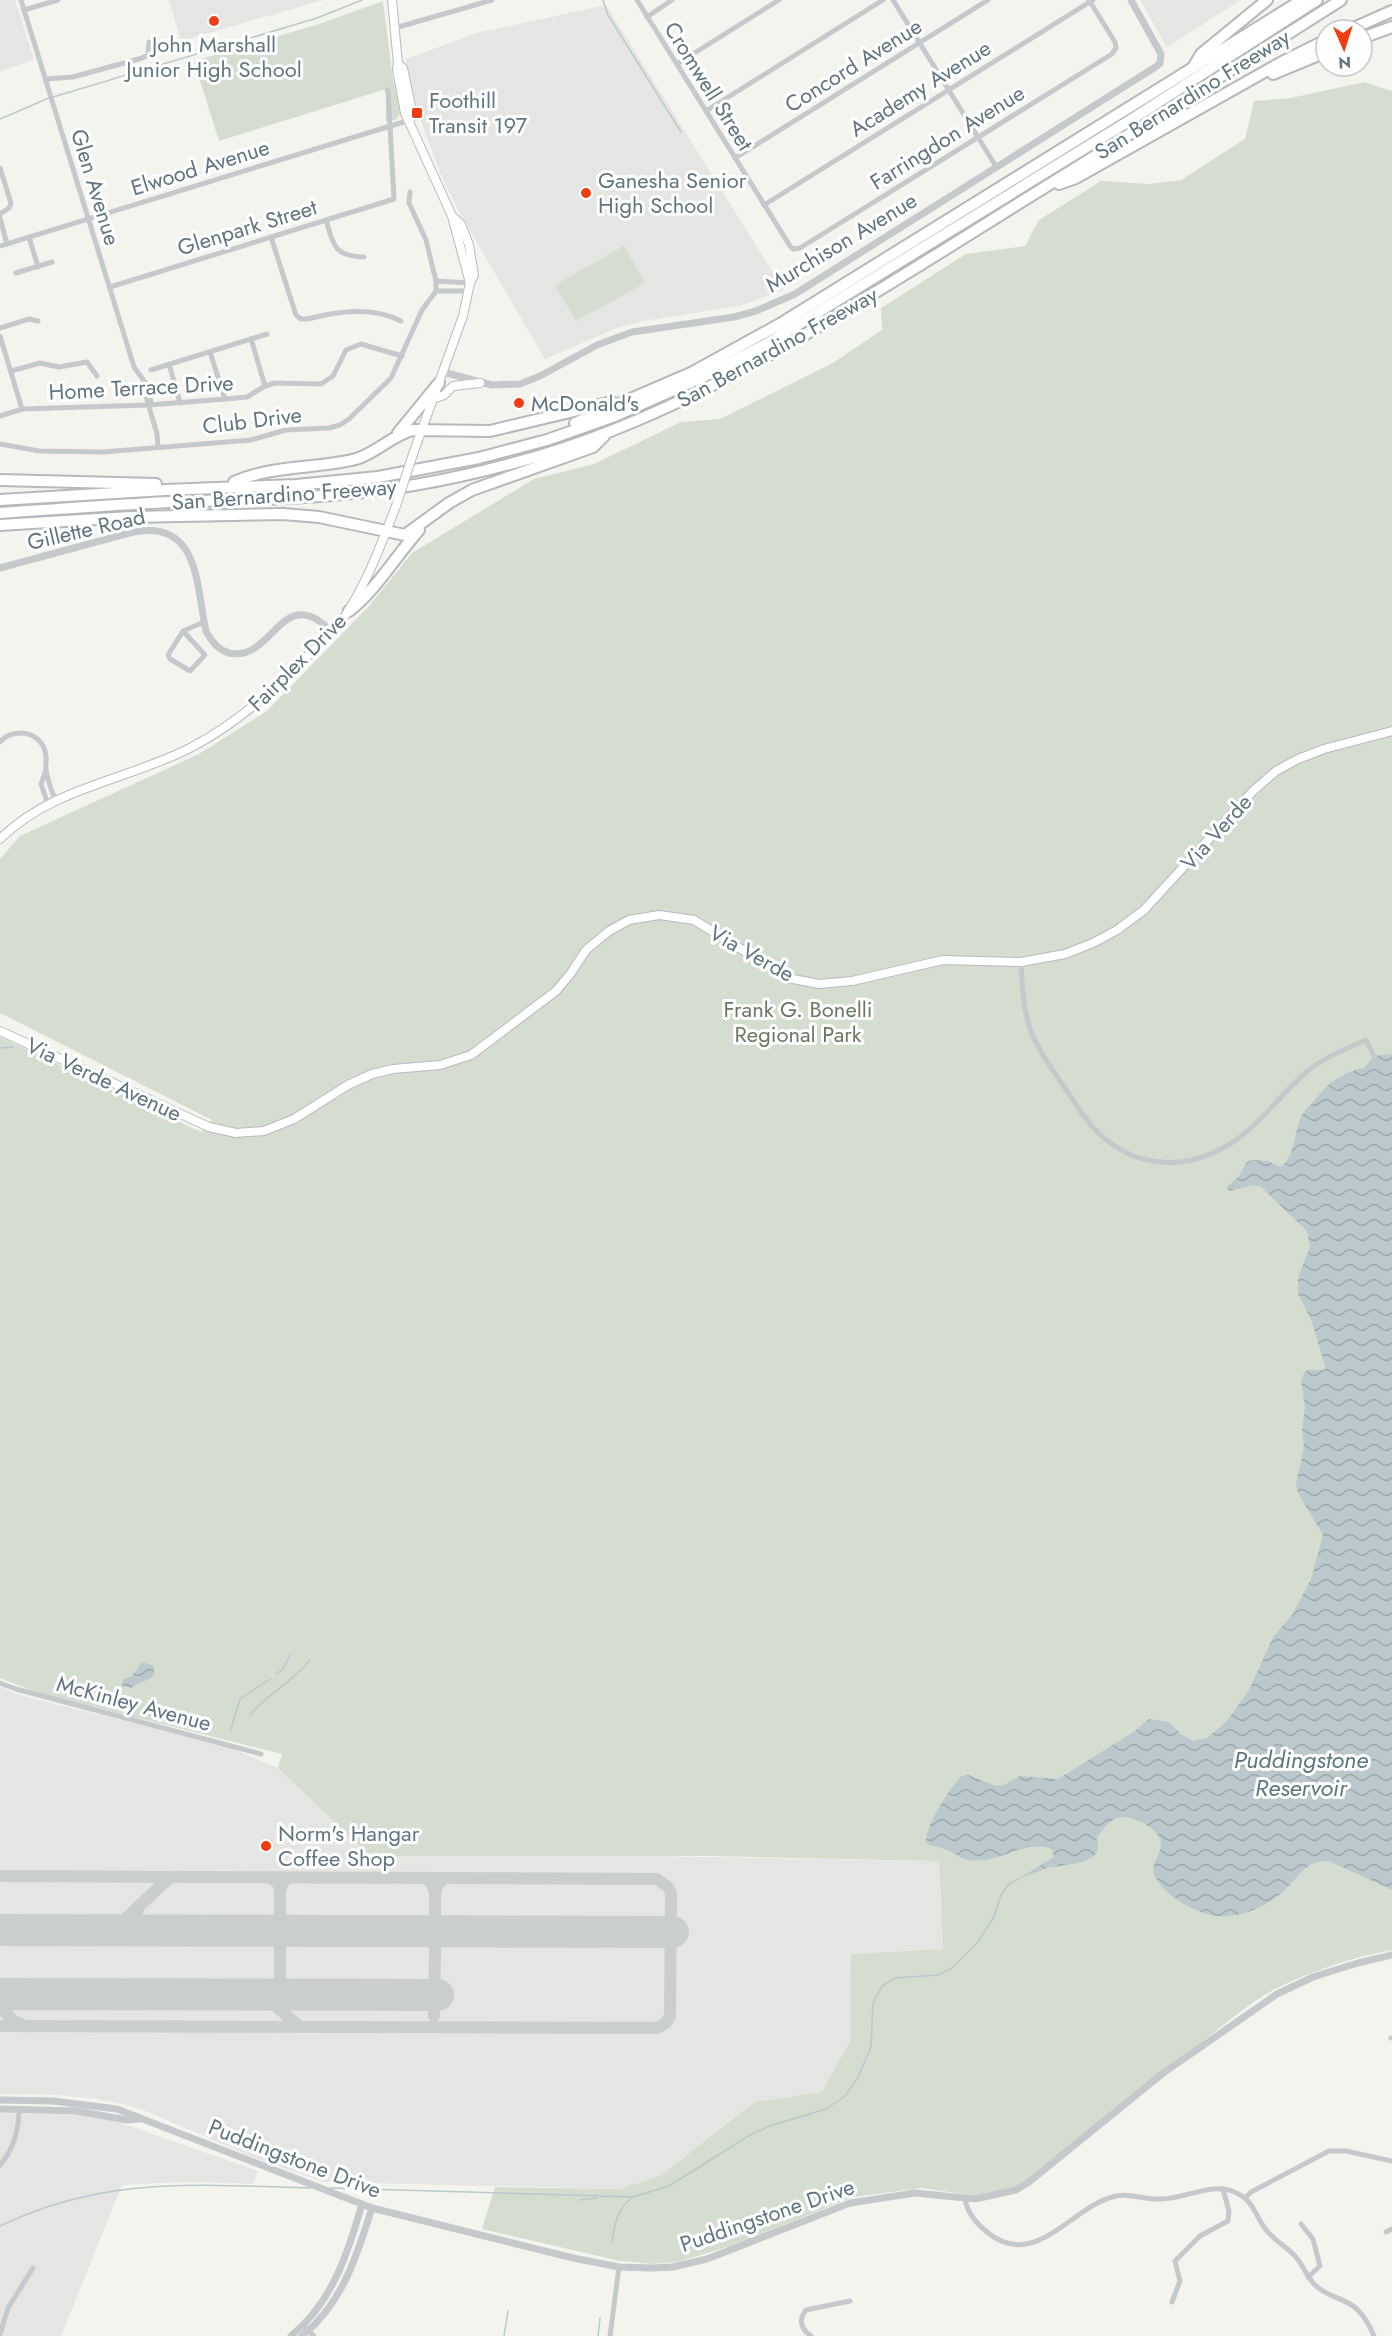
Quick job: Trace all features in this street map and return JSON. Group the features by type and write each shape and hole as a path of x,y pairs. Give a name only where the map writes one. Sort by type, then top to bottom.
{"highway":[{"path":"1191,69 1201,54 1267,0"},
{"name":"San Bernardino Freeway","path":"0,494 348,475 435,462 540,435 636,398 708,365 780,324 1302,0"},
{"path":"0,500 296,485 378,477 488,456 547,440 615,416 703,377 768,343 1129,121 1317,0"},
{"path":"215,501 228,495 317,490 391,482 484,463 569,439 682,395 747,361 1178,99 1328,0"},
{"name":"San Bernardino Freeway","path":"0,513 352,493 437,480 506,465 607,434 701,393 745,370 1209,86 1341,0"},
{"path":"1374,19 1392,11"},
{"path":"1374,34 1392,27"},
{"path":"1037,192 1076,178 1314,46"},
{"path":"1242,86 1314,57"},
{"path":"394,438 439,383"},
{"path":"234,482 253,473 356,459 381,448 405,432 490,431 636,398"},
{"path":"0,525 131,517 295,515 319,517 405,535 472,490 593,447 607,434"},
{"path":"0,480 159,484"},
{"path":"131,517 285,498"},
{"path":"349,610 371,591 395,557 436,513"}],"main road":[{"name":"Fairplex Drive","path":"0,839 25,818 56,800 158,763 216,734 267,696 332,632 349,610 368,578 463,316 469,287 452,216 405,113 397,69 392,0"},
{"path":"433,399 444,396 453,386 480,383"},
{"name":"Via Verde","path":"209,1127 236,1133 264,1131 294,1119 348,1085 372,1074 393,1069 440,1065 471,1055 556,991 571,974 586,950 609,930 629,920 659,915 694,920 788,978 819,984 852,981 943,960 1021,962 1065,954 1117,930 1144,910 1253,791 1276,771 1324,749 1392,731"},
{"name":"Via Verde Avenue","path":"0,1031 209,1127"}],"street":[{"name":"Glen Avenue","path":"21,0 134,367 144,382 143,386 151,402 149,405 158,447"},
{"path":"24,10 58,0"},
{"path":"395,28 492,0"},
{"name":"Cromwell Street","path":"637,0 764,205 794,249"},
{"path":"646,17 672,0"},
{"path":"677,64 779,0"},
{"path":"706,111 883,0"},
{"path":"893,0 998,168"},
{"name":"Concord Avenue","path":"735,158 988,0"},
{"name":"Murchison Avenue","path":"443,372 480,383 504,386 520,384 540,376 597,345 632,332 734,317 774,304 795,294 1154,69 1160,63 1161,54 1131,0"},
{"name":"Farringdon Avenue","path":"794,249 800,248 1112,54 1116,48 1115,42 1091,1"},
{"name":"Academy Avenue","path":"764,205 1091,1"},
{"path":"46,79 73,77 142,58 148,55 149,42"},
{"path":"388,90 390,126"},
{"name":"Elwood Avenue","path":"0,246 410,120"},
{"name":"Glenpark Street","path":"110,287 394,199 390,126"},
{"path":"0,168 10,203 9,208 0,216 8,244"},
{"path":"411,192 409,203 426,240 436,281 436,291 469,287"},
{"path":"326,220 337,251 344,255 364,257"},
{"path":"29,237 38,267"},
{"path":"272,237 296,315 301,319 338,312 364,312 390,315 401,321"},
{"path":"16,273 52,262"},
{"path":"436,281 469,287"},
{"name":"Club Drive","path":"0,444 48,452 103,452 251,440 286,430 328,428 340,425 391,378 422,310 436,291"},
{"path":"0,328 29,319 38,321"},
{"path":"152,369 267,334"},
{"path":"0,336 22,410"},
{"path":"251,339 265,386"},
{"name":"Home Terrace Drive","path":"0,416 22,410 149,405 247,397 265,386 283,382 312,385 328,381 333,376 341,357 352,346 361,344 372,345 402,356"},
{"path":"210,352 225,399"},
{"path":"11,371 40,363 59,367 87,362 97,376"},
{"path":"169,364 180,403"},
{"name":"Gillette Road","path":"0,568 133,532 144,530 165,532 181,542 191,557 204,622 210,639 222,650 238,654 253,650 282,621 293,616 315,617 332,632"},
{"path":"183,631 205,655 190,671 170,659 168,655 183,631 204,622"},
{"path":"1,739 22,733 37,738 46,752 46,770 56,800"},
{"path":"46,770 41,778 41,785 48,804"},
{"path":"41,785 49,784"},
{"path":"1021,962 1024,1006 1033,1035 1082,1114 1114,1147 1140,1159 1171,1164 1209,1154 1231,1144 1256,1124 1304,1074 1330,1056 1366,1040 1374,1056"},
{"name":"McKinley Avenue","path":"0,1683 261,1754"},
{"name":"Puddingstone Drive","path":"0,2109 77,2111 127,2120 138,2119 372,2208 619,2267 673,2266 708,2259 833,2208 870,2199 915,2193 965,2199 1000,2195 1016,2190 1029,2182 1162,2074 1277,1994 1313,1977 1392,1955"},
{"name":"Puddingstone Drive","path":"0,2100 53,2100 97,2104 133,2113 138,2119"},
{"path":"0,2165 10,2152 16,2136 19,2100"},
{"path":"1246,2197 1251,2192 1329,2151 1346,2151 1392,2161"},
{"path":"1172,2302 1180,2280 1175,2261 1200,2236 1228,2221 1229,2211 1223,2189"},
{"path":"965,2199 966,2206 986,2231 1006,2243 1018,2244 1044,2239 1094,2205 1112,2197 1126,2195 1163,2199 1223,2189 1246,2197 1264,2228 1294,2255 1308,2277 1323,2292 1350,2304 1360,2312 1374,2336"},
{"path":"291,2336 325,2298 338,2275 362,2204"},
{"path":"302,2325 308,2334 328,2310 348,2278 372,2208"},
{"path":"1301,2224 1313,2239 1320,2266 1308,2277"},
{"path":"610,2336 619,2267"},
{"path":"0,2334 8,2308 33,2268"},
{"path":"811,2336 801,2326 801,2319 806,2310 850,2301"},
{"path":"0,2306 8,2308"}],"shaded area":[{"path":"0,0 15,0 34,60 0,71"},
{"name":"John Marshall Junior High School","path":"169,0 323,0 181,41"},
{"path":"1140,0 1241,0 1167,47"},
{"name":"Ganesha Senior High School","path":"606,5 784,290 740,306 643,321 617,328 545,359 458,210 441,175 418,113 406,59 477,33"},
{"path":"0,1687 16,1694 227,1746 278,1768 365,1851 939,1861 943,1949 852,1954 850,2041 822,2092 753,2102 660,2176 619,2189 324,2182 260,2160 143,2110 123,2104 56,2095 0,2094"},
{"path":"0,2113 85,2115 115,2121 258,2171 253,2184 187,2182 122,2185 61,2336 0,2336"}],"green space":[{"path":"383,1 393,80 401,112 397,119 386,122 386,93 383,90 219,141 194,61 319,24"},
{"name":"Frank G. Bonelli Regional Park","path":"1364,82 1392,91 1392,1950 1363,1956 1320,1970 1279,1987 1257,2000 1028,2180 1012,2189 976,2196 922,2188 853,2197 734,2245 677,2262 654,2264 620,2261 482,2229 495,2187 619,2189 660,2176 754,2102 822,2092 850,2041 851,1954 943,1949 939,1861 707,1856 380,1856 365,1851 278,1768 282,1754 41,1694 0,1678 0,1037 201,1132 212,1120 0,1013 0,859 20,836 199,754 267,711 369,606 412,553 534,479 594,464 681,422 720,419 833,363 882,330 881,308 966,254 1025,246 1039,220 1101,181 1149,184 1181,180 1245,139 1254,101 1291,98"},
{"path":"624,246 645,283 576,321 555,285"}],"water":[{"name":"Puddingstone Reservoir","path":"1392,1054 1392,1890 1329,1861 1320,1861 1306,1867 1285,1890 1261,1907 1230,1916 1209,1914 1186,1905 1161,1886 1153,1869 1161,1848 1160,1839 1142,1822 1123,1817 1109,1823 1097,1837 1098,1849 1095,1855 1084,1862 1047,1868 1018,1879 1054,1857 1052,1849 1030,1847 987,1860 975,1861 964,1859 928,1844 927,1835 934,1817 950,1790 961,1777 968,1775 996,1786 1004,1785 1020,1776 1058,1779 1135,1731 1149,1719 1169,1722 1181,1734 1193,1741 1207,1738 1226,1722 1249,1690 1273,1637 1292,1615 1311,1579 1323,1535 1298,1493 1296,1484 1304,1447 1302,1430 1305,1408 1301,1381 1307,1370 1324,1370 1325,1366 1311,1319 1298,1294 1298,1277 1310,1247 1307,1231 1261,1187 1253,1185 1230,1191 1227,1189 1247,1162 1268,1161 1281,1167 1292,1151 1301,1116 1325,1089 1342,1075 1364,1068 1374,1056"},
{"path":"142,1662 154,1666 154,1675 131,1688 122,1686 123,1679 132,1676"}],"waterway":[{"path":"53,97 317,18 362,0"},
{"path":"603,0 608,15 681,132"},
{"path":"0,119 49,98"},
{"path":"0,1048 13,1047"},
{"path":"276,1674 283,1669 290,1655"},
{"path":"250,1715 310,1660"},
{"path":"231,1729 240,1699 270,1679"},
{"path":"330,2188 633,2197 669,2186 750,2135 770,2126 826,2109 845,2096 857,2079 871,2047 873,2003 882,1986 895,1978 938,1975 952,1968 977,1943 994,1917 1001,1895 1008,1885 1018,1879"},
{"path":"0,2226 77,2198 115,2191 191,2185 311,2188"},
{"path":"580,2200 597,2198"},
{"path":"612,2241 620,2212 632,2198"},
{"path":"504,2336 508,2311"},
{"path":"598,2336 600,2318"}],"taxiway":[{"path":"0,1876 657,1879 668,1887 671,1893 670,2016 666,2023 657,2028 0,2026"},
{"path":"138,1907 170,1877"},
{"path":"271,1878 278,1883 280,1890 284,1881 289,1878"},
{"path":"425,1878 431,1882 435,1892 438,1884 445,1878"},
{"path":"280,1890 280,1916"},
{"path":"435,1892 435,1917"},
{"path":"103,1930 118,1926 138,1907 139,1923 151,1930"},
{"path":"264,1931 275,1925 280,1916 287,1927 298,1931"},
{"path":"435,1917 440,1926 448,1931 439,1938 435,1947 429,1936 420,1931 430,1925 435,1917"},
{"path":"264,1931 275,1935 280,1946 284,1937 298,1931"},
{"path":"280,1946 280,1979"},
{"path":"434,2016 435,1947"},
{"path":"257,1995 274,1989 280,1979 283,1988 297,1995"},
{"path":"0,2007 2,2009 0,2003 3,1998 10,1994"},
{"path":"260,1995 300,2027"},
{"path":"2,2009 14,2021 23,2025"}],"runway":[{"path":"0,1930 673,1932"},
{"path":"0,1994 438,1995"}],"place":[{"name":"John Marshall Junior High School","path":"214,21"},
{"name":"Foothill Transit 197","path":"417,113"},
{"name":"Ganesha Senior High School","path":"586,193"},
{"name":"McDonald's","path":"519,403"},
{"name":"Norm's Hangar Coffee Shop","path":"266,1846"}]}
